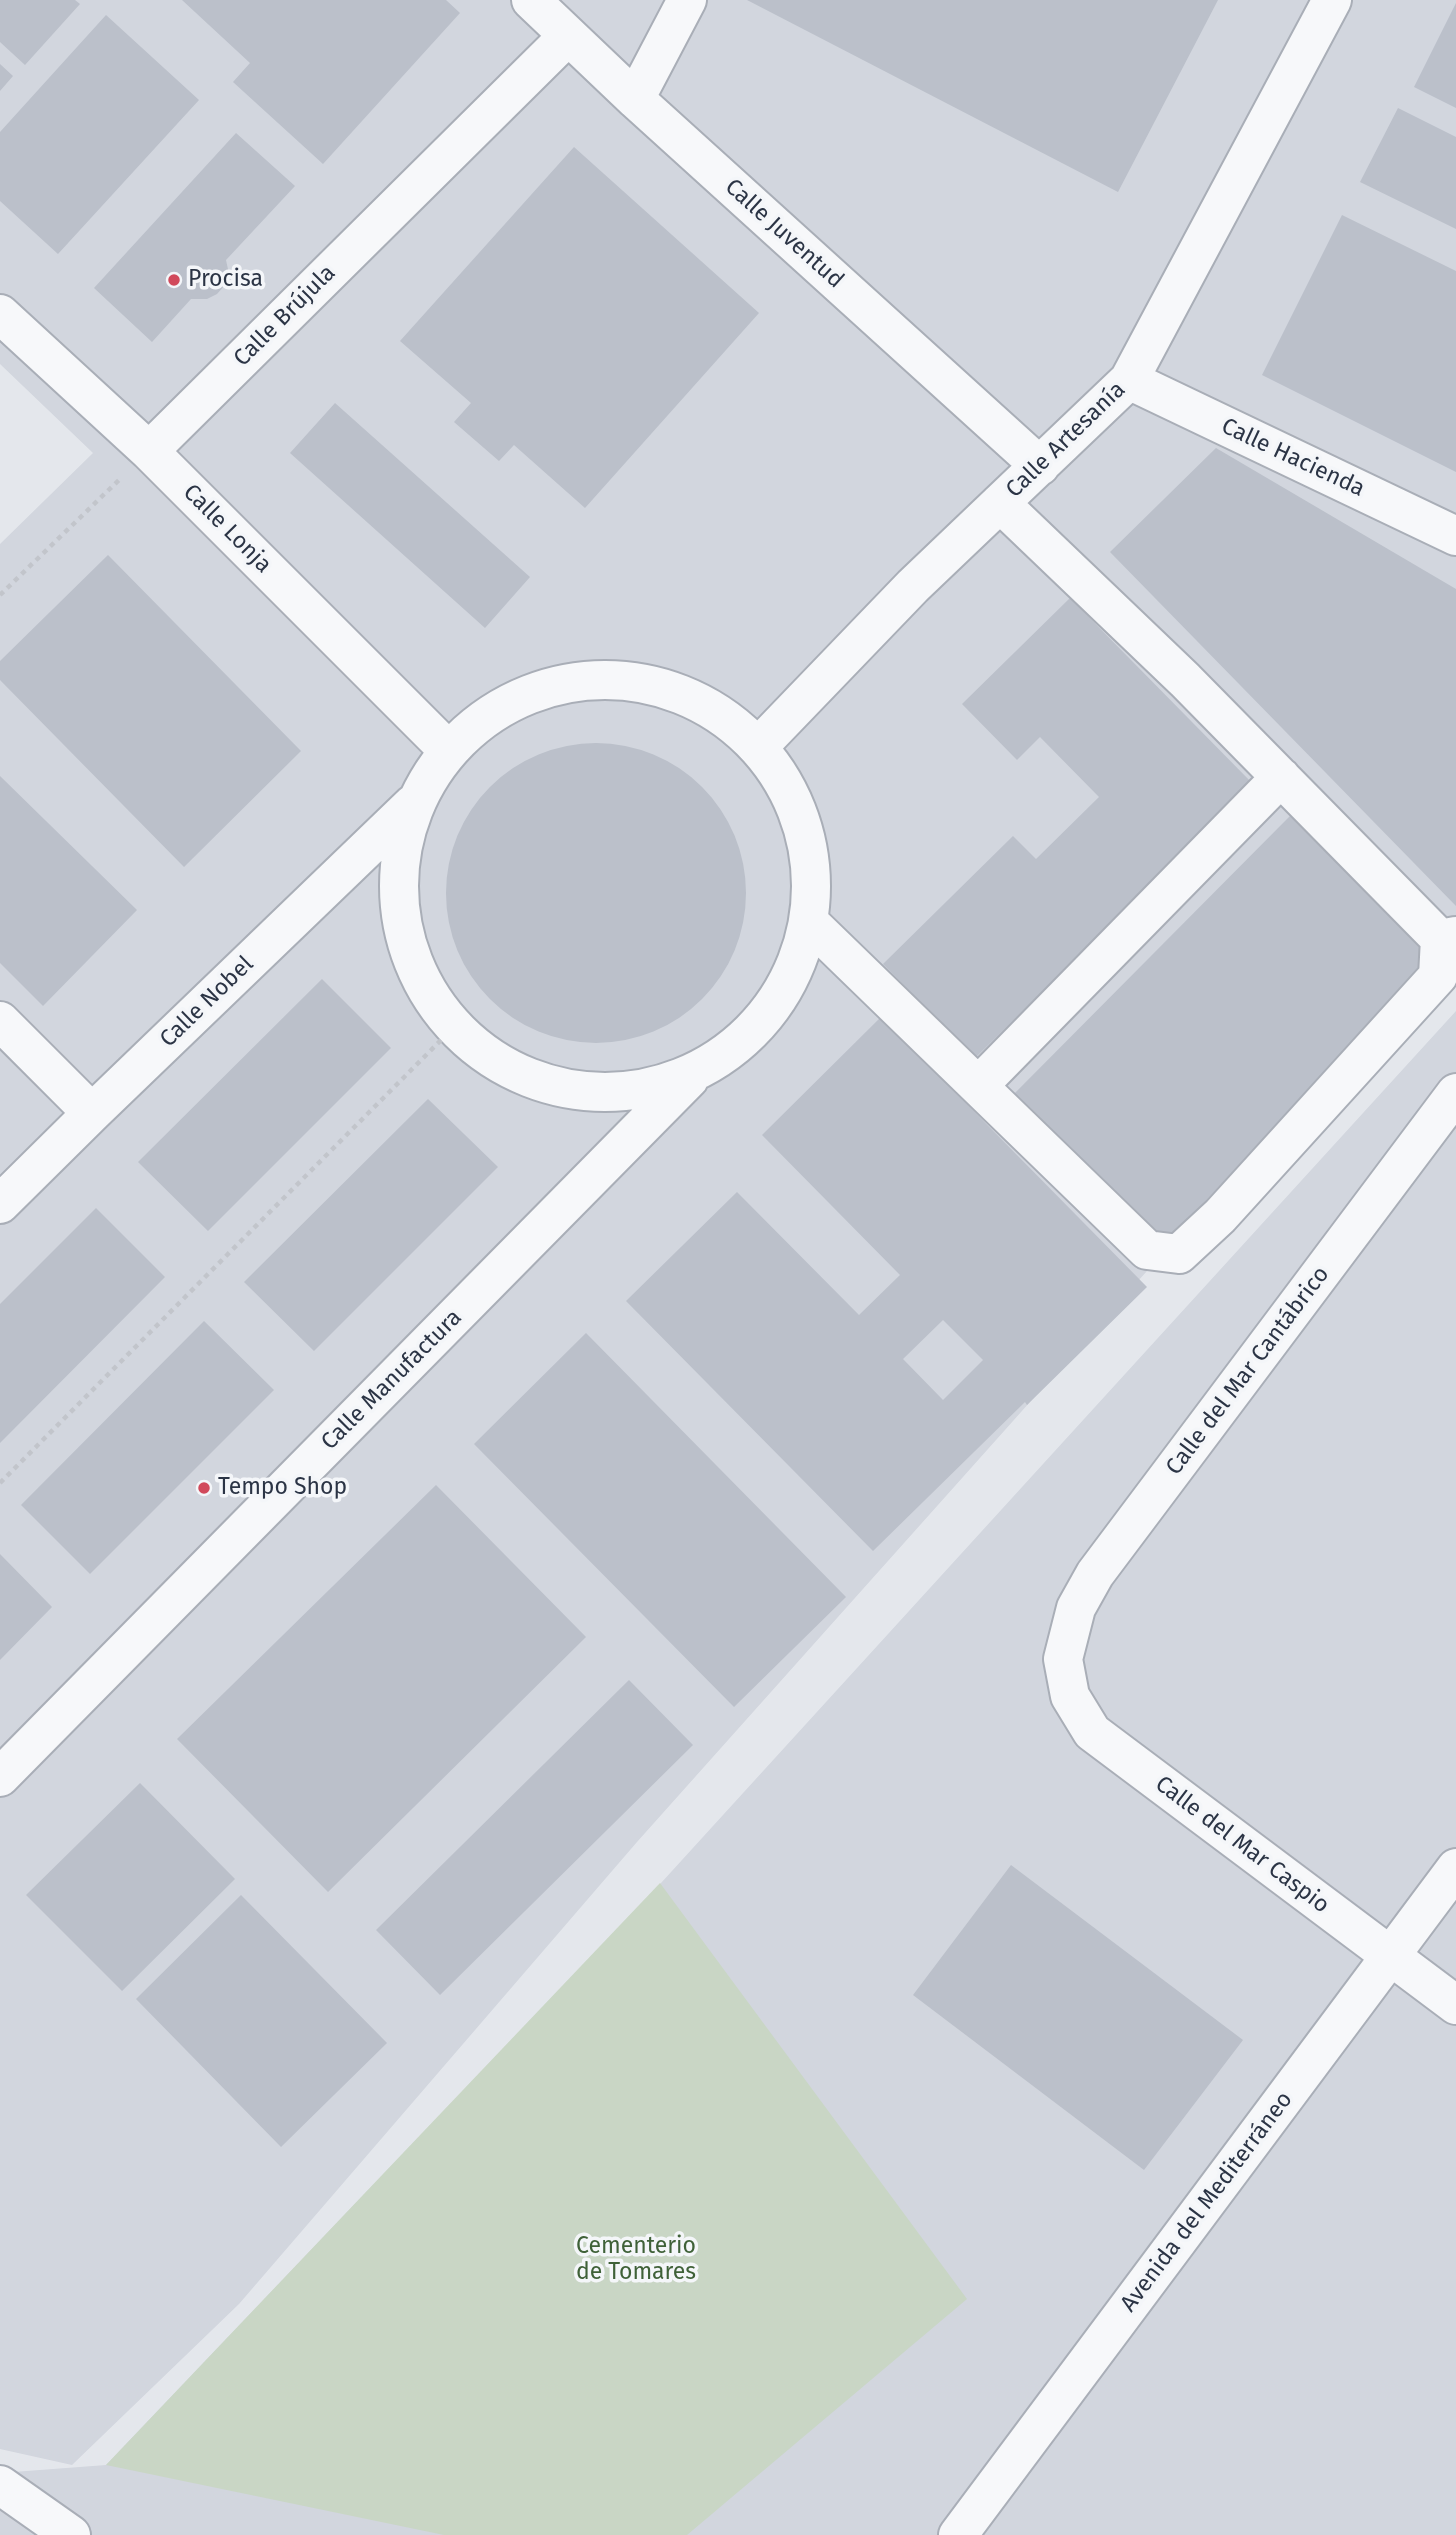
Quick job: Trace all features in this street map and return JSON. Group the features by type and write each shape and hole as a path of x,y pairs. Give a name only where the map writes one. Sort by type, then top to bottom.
{"street":[{"path":"635,99 687,0"},
{"name":"Calle Artesanía","path":"759,746 913,586 1129,380 1332,0"},
{"name":"Calle Juventud","path":"555,14 635,99 1040,466"},
{"name":"Calle Brújula","path":"149,451 555,14"},
{"name":"Calle Lonja","path":"0,314 149,451 449,750"},
{"name":"Calle Hacienda","path":"1129,380 1456,536"},
{"path":"809,922 1147,1250 1179,1254 1220,1216 1438,976 1448,937 1000,503"},
{"path":"603,678 661,686 714,709 759,746 786,785 805,828 813,875 809,922 788,983 749,1035 696,1072 646,1089 593,1093 541,1084 494,1061 453,1028 418,978 400,921 399,860 415,803 449,750 492,712 546,687 603,678"},
{"path":"979,1086 1281,777"},
{"name":"Calle Nobel","path":"0,1204 415,803"},
{"path":"0,1021 92,1113"},
{"name":"Calle Manufactura","path":"0,1777 696,1072"},
{"name":"Calle del Mar Cantábrico","path":"1063,1659 1076,1608 1095,1574 1456,1093"},
{"name":"Calle del Mar Caspio","path":"1063,1659 1070,1696 1093,1732 1390,1958 1456,2005"},
{"name":"Avenida del Mediterráneo","path":"958,2535 1456,1868"},
{"path":"0,2485 71,2535"}],"path":[{"path":"0,595 149,451"},
{"path":"0,1483 453,1028"}],"shaded area":[{"path":"0,0 1456,0 1456,925 637,1842 239,2304 72,2465 0,2449 0,544 93,453 0,364"},
{"path":"1456,1011 1456,2535 0,2535 0,2473 106,2465 661,1883"}],"green space":[{"name":"Cementerio de Tomares","path":"660,1883 967,2299 687,2535 444,2535 106,2465"}],"building":[{"path":"0,0 75,0 80,4 25,65 0,42"},
{"path":"182,0 446,0 460,13 323,164 233,82 250,63"},
{"path":"747,0 1218,0 1118,192"},
{"path":"1456,3 1456,108 1414,87"},
{"path":"106,15 199,100 58,254 0,201 0,132"},
{"path":"0,64 13,76 0,91"},
{"path":"1398,108 1456,137 1456,229 1360,182"},
{"path":"236,133 295,186 226,260 229,274 225,285 217,294 207,299 191,299 152,342 94,288"},
{"path":"574,147 759,313 585,508 514,445 499,461 454,422 471,403 400,341"},
{"path":"1342,215 1456,271 1456,472 1262,375"},
{"path":"335,403 530,577 485,628 290,453"},
{"path":"1216,448 1456,589 1456,906 1110,552"},
{"path":"108,555 301,751 184,867 0,680 0,661"},
{"path":"1070,598 1253,784 975,1058 883,964 1013,836 1036,859 1099,797 1040,737 1017,760 962,704"},
{"path":"596,743 625,746 653,755 679,769 702,787 720,810 734,836 743,864 746,893 743,922 734,950 720,976 702,999 679,1017 653,1031 625,1040 596,1043 567,1040 539,1031 513,1017 490,999 472,976 458,950 449,922 446,893 449,864 458,836 472,810 490,787 513,769 539,755 567,746"},
{"path":"0,776 137,910 43,1006 0,963"},
{"path":"1290,816 1430,958 1165,1245 1011,1097"},
{"path":"322,979 391,1048 208,1231 138,1162"},
{"path":"881,1017 1147,1287 873,1551 626,1301 737,1192 859,1315 900,1275 762,1135","holes":["943,1320 983,1360 943,1400 903,1359"]},
{"path":"428,1099 498,1167 314,1351 244,1282"},
{"path":"96,1208 165,1277 0,1443 0,1304"},
{"path":"204,1321 274,1390 90,1574 21,1505"},
{"path":"586,1333 846,1597 734,1707 474,1444"},
{"path":"436,1485 586,1637 328,1892 177,1739"},
{"path":"0,1554 52,1607 0,1660"},
{"path":"629,1680 693,1745 440,1995 376,1930"},
{"path":"140,1783 235,1879 122,1991 26,1895"},
{"path":"1011,1865 1243,2040 1144,2170 913,1995"},
{"path":"241,1895 387,2043 281,2147 136,1999"}],"place":[{"name":"Procisa","path":"174,280"},
{"name":"Tempo Shop","path":"204,1488"}]}
